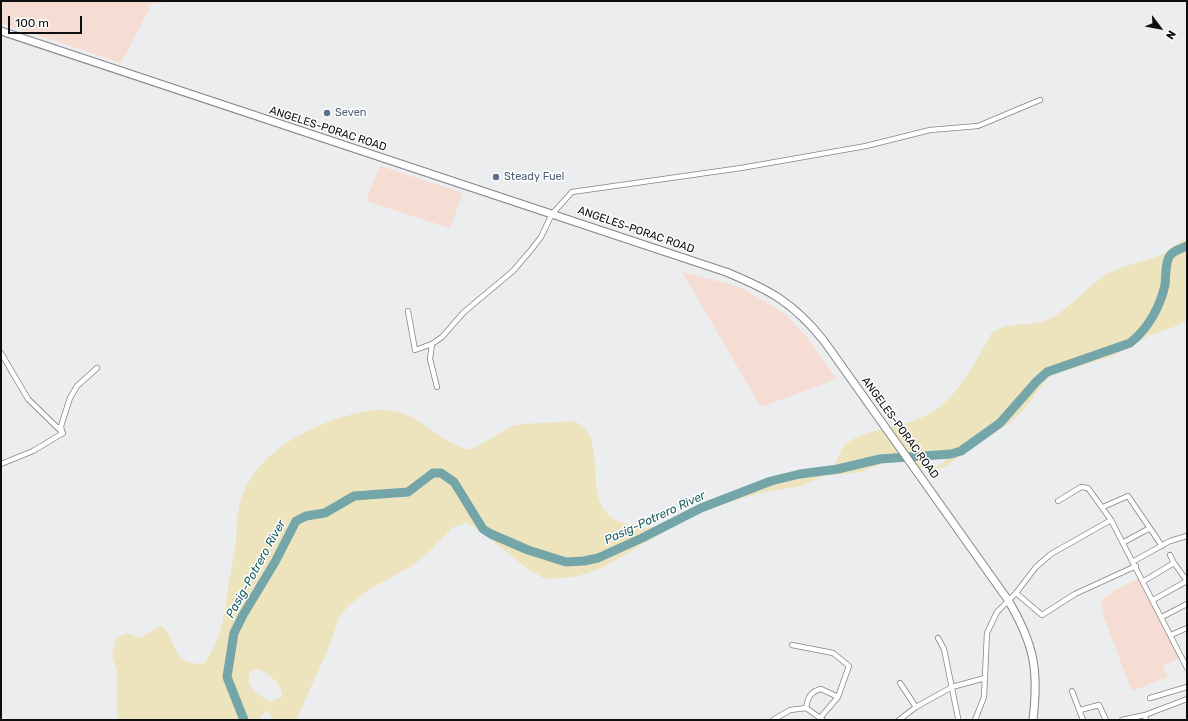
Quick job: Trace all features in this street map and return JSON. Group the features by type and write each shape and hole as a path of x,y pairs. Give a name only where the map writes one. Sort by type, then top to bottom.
{"main road":[{"name":"ANGELES-PORAC ROAD","path":"1,31 726,272 756,284 783,299 815,329 1008,600 1021,622 1030,647 1036,671 1036,692 1033,720"}],"street":[{"path":"408,310 415,350 432,344 442,337 464,312 513,271 541,237 552,214 572,192 741,168 866,146 930,130 978,126 1040,100"},
{"path":"432,344 430,359 436,387"},
{"path":"1,353 28,399 63,433"},
{"path":"63,433 61,426 70,398 77,386 97,368"},
{"path":"1,464 33,451 63,433"},
{"path":"1058,501 1084,486 1091,490 1112,520 1124,542 1171,635 1185,657 1187,668"},
{"path":"1103,507 1128,496 1162,546"},
{"path":"975,720 984,697 987,633 997,612 1016,593 1033,570 1051,554 1112,520"},
{"path":"1124,542 1150,528"},
{"path":"1016,593 1042,615 1075,594 1135,564 1170,541 1187,535"},
{"path":"1153,600 1187,581 1170,555"},
{"path":"1144,581 1174,563"},
{"path":"1162,617 1187,604"},
{"path":"1171,635 1187,628"},
{"path":"938,638 944,649 958,718"},
{"path":"773,720 790,710 806,708 822,719 838,697 848,669 847,663 833,653 792,645"},
{"path":"900,720 916,707 952,686 985,678"},
{"path":"900,683 916,707"},
{"path":"1150,698 1187,687"},
{"path":"806,708 808,697 814,691 821,689 838,697"},
{"path":"1072,690 1083,720"},
{"path":"1122,720 1145,718 1187,699"},
{"path":"1080,710 1099,705 1106,720"}],"shaded area":[{"path":"1,1 176,1 152,4 121,63 1,23"},
{"path":"380,166 463,193 450,228 366,201"},
{"path":"682,272 740,287 784,313 805,335 837,379 761,407"},
{"path":"1139,578 1179,658 1163,666 1168,677 1132,691 1104,618 1101,604 1102,600 1115,590"}],"sand":[{"path":"1187,238 1187,321 1150,335 1113,356 1052,375 1047,379 1022,412 1008,424 943,468 929,470 900,461 883,463 862,472 823,476 801,486 757,494 703,510 602,568 579,576 551,579 543,578 528,569 476,528 466,523 452,528 429,552 412,566 370,589 348,606 340,616 327,652 296,720 272,720 269,711 266,711 259,720 117,720 117,672 112,654 116,638 126,633 140,638 161,626 166,630 180,658 192,663 199,664 205,662 219,636 224,617 236,543 238,512 243,493 249,481 266,459 288,442 312,429 359,412 388,410 400,412 411,417 450,442 471,450 512,426 573,421 585,428 591,439 594,453 596,484 599,498 605,511 616,520 629,525 644,528 654,527 669,522 711,500 771,477 807,469 833,466 844,445 856,438 915,420 936,410 964,380 979,357 991,334 997,330 1011,325 1042,322 1049,319 1064,310 1090,286 1110,272 1159,256","holes":["944,457 946,459 945,461 938,466 928,468 921,462 922,459","257,669 270,676 278,684 282,697 271,701 257,694 249,682 250,672"]}],"waterway":[{"name":"Pasig-Potrero River","path":"244,720 227,677 234,633 243,615 275,562 296,521 306,516 325,513 354,496 408,492 433,473 441,473 454,482 483,529 491,534 528,550 566,562 584,561 598,558 642,538 701,508 771,481 800,474 838,469 880,459 951,454 961,451 1000,423 1037,381 1047,372 1130,343 1148,324 1160,301 1165,285 1166,267 1170,255 1187,246"}],"place":[{"name":"Seven","path":"327,113"},
{"name":"Steady Fuel","path":"496,177"}]}
